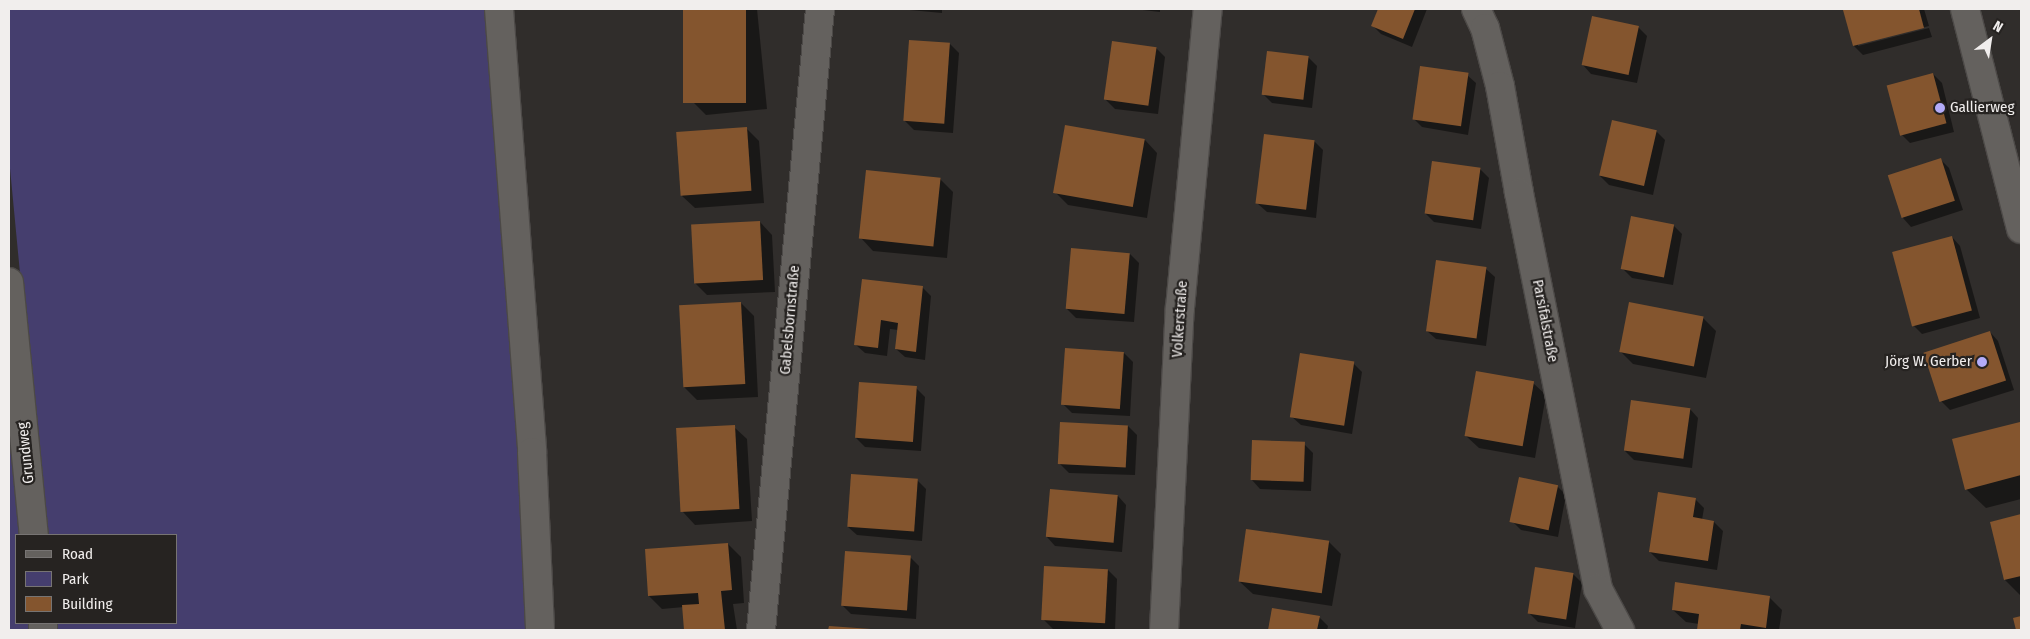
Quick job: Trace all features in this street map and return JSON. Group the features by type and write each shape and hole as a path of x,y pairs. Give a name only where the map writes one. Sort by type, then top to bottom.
{"street":[{"path":"499,9 532,452 540,630"},
{"name":"Gabelsbornstraße","path":"761,630 820,9"},
{"name":"Volkerstraße","path":"1164,630 1180,308 1208,9"},
{"name":"Parsifalstraße","path":"1476,9 1485,28 1500,86 1519,193 1598,589 1620,630"},
{"path":"1965,9 2021,229"},
{"name":"Grundweg","path":"9,282 34,534"}],"green space":[{"path":"9,9 508,9 545,630 54,630 54,624 178,624 178,534 45,534 9,158"},
{"path":"9,431 21,534 15,534 15,624 30,624 31,630 9,630"}],"building":[{"path":"683,9 746,9 746,103 683,103"},
{"path":"1378,9 1415,9 1403,39 1371,26"},
{"path":"1919,9 1924,28 1853,46 1843,10"},
{"path":"1592,16 1639,26 1629,75 1582,65"},
{"path":"909,40 950,43 944,124 903,121"},
{"path":"1112,41 1157,47 1148,106 1104,99"},
{"path":"1267,51 1309,56 1303,100 1262,95"},
{"path":"1420,66 1469,73 1461,126 1412,119"},
{"path":"1933,73 1946,123 1900,136 1887,85"},
{"path":"1612,120 1657,130 1644,186 1599,176"},
{"path":"1065,125 1145,139 1133,207 1053,193"},
{"path":"747,127 751,191 681,196 676,132"},
{"path":"1264,134 1315,140 1306,210 1255,203"},
{"path":"1941,158 1955,201 1902,218 1888,175"},
{"path":"1432,161 1481,168 1473,220 1425,213"},
{"path":"866,170 941,178 933,246 859,239"},
{"path":"1631,216 1674,224 1664,277 1621,269"},
{"path":"760,221 763,280 694,284 691,225"},
{"path":"1952,236 1972,310 1912,326 1892,252"},
{"path":"1071,248 1130,253 1124,314 1066,309"},
{"path":"1436,260 1487,267 1476,338 1426,331"},
{"path":"862,279 923,286 916,352 895,349 898,323 881,320 878,348 854,345"},
{"path":"741,302 745,384 683,387 679,305"},
{"path":"1629,302 1704,317 1694,367 1619,352"},
{"path":"1990,331 2006,380 1939,402 1923,353"},
{"path":"1065,348 1124,352 1120,409 1061,405"},
{"path":"1300,353 1354,362 1344,426 1290,417"},
{"path":"1476,371 1534,381 1523,446 1465,436"},
{"path":"859,382 917,386 913,442 855,438"},
{"path":"1631,400 1690,408 1683,459 1624,451"},
{"path":"1060,422 1128,426 1126,468 1058,464"},
{"path":"2020,422 2021,475 1965,490 1952,439"},
{"path":"735,425 739,509 680,512 676,428"},
{"path":"1252,440 1305,442 1304,482 1251,480"},
{"path":"851,474 918,479 914,532 847,527"},
{"path":"1519,477 1558,485 1549,530 1509,522"},
{"path":"1050,489 1118,495 1114,543 1046,537"},
{"path":"1658,492 1696,498 1693,517 1714,521 1708,561 1649,552"},
{"path":"2021,514 2021,576 2004,580 1990,522"},
{"path":"1246,529 1329,541 1322,593 1239,581"},
{"path":"728,543 732,590 721,591 725,630 684,630 682,605 699,604 698,593 648,596 645,549"},
{"path":"845,551 911,556 907,610 841,606"},
{"path":"1044,566 1108,569 1105,623 1041,620"},
{"path":"1535,567 1574,573 1566,620 1528,613"},
{"path":"1675,582 1770,596 1766,628 1741,624 1740,630 1697,630 1699,614 1672,610"},
{"path":"1272,608 1320,616 1317,630 1268,630"},
{"path":"2021,616 2021,630 2016,630 2013,618"},
{"path":"829,626 871,629 871,630 828,630"}],"place":[{"name":"Gallierweg","path":"1940,108"},
{"name":"Jörg W. Gerber","path":"1982,362"}]}
